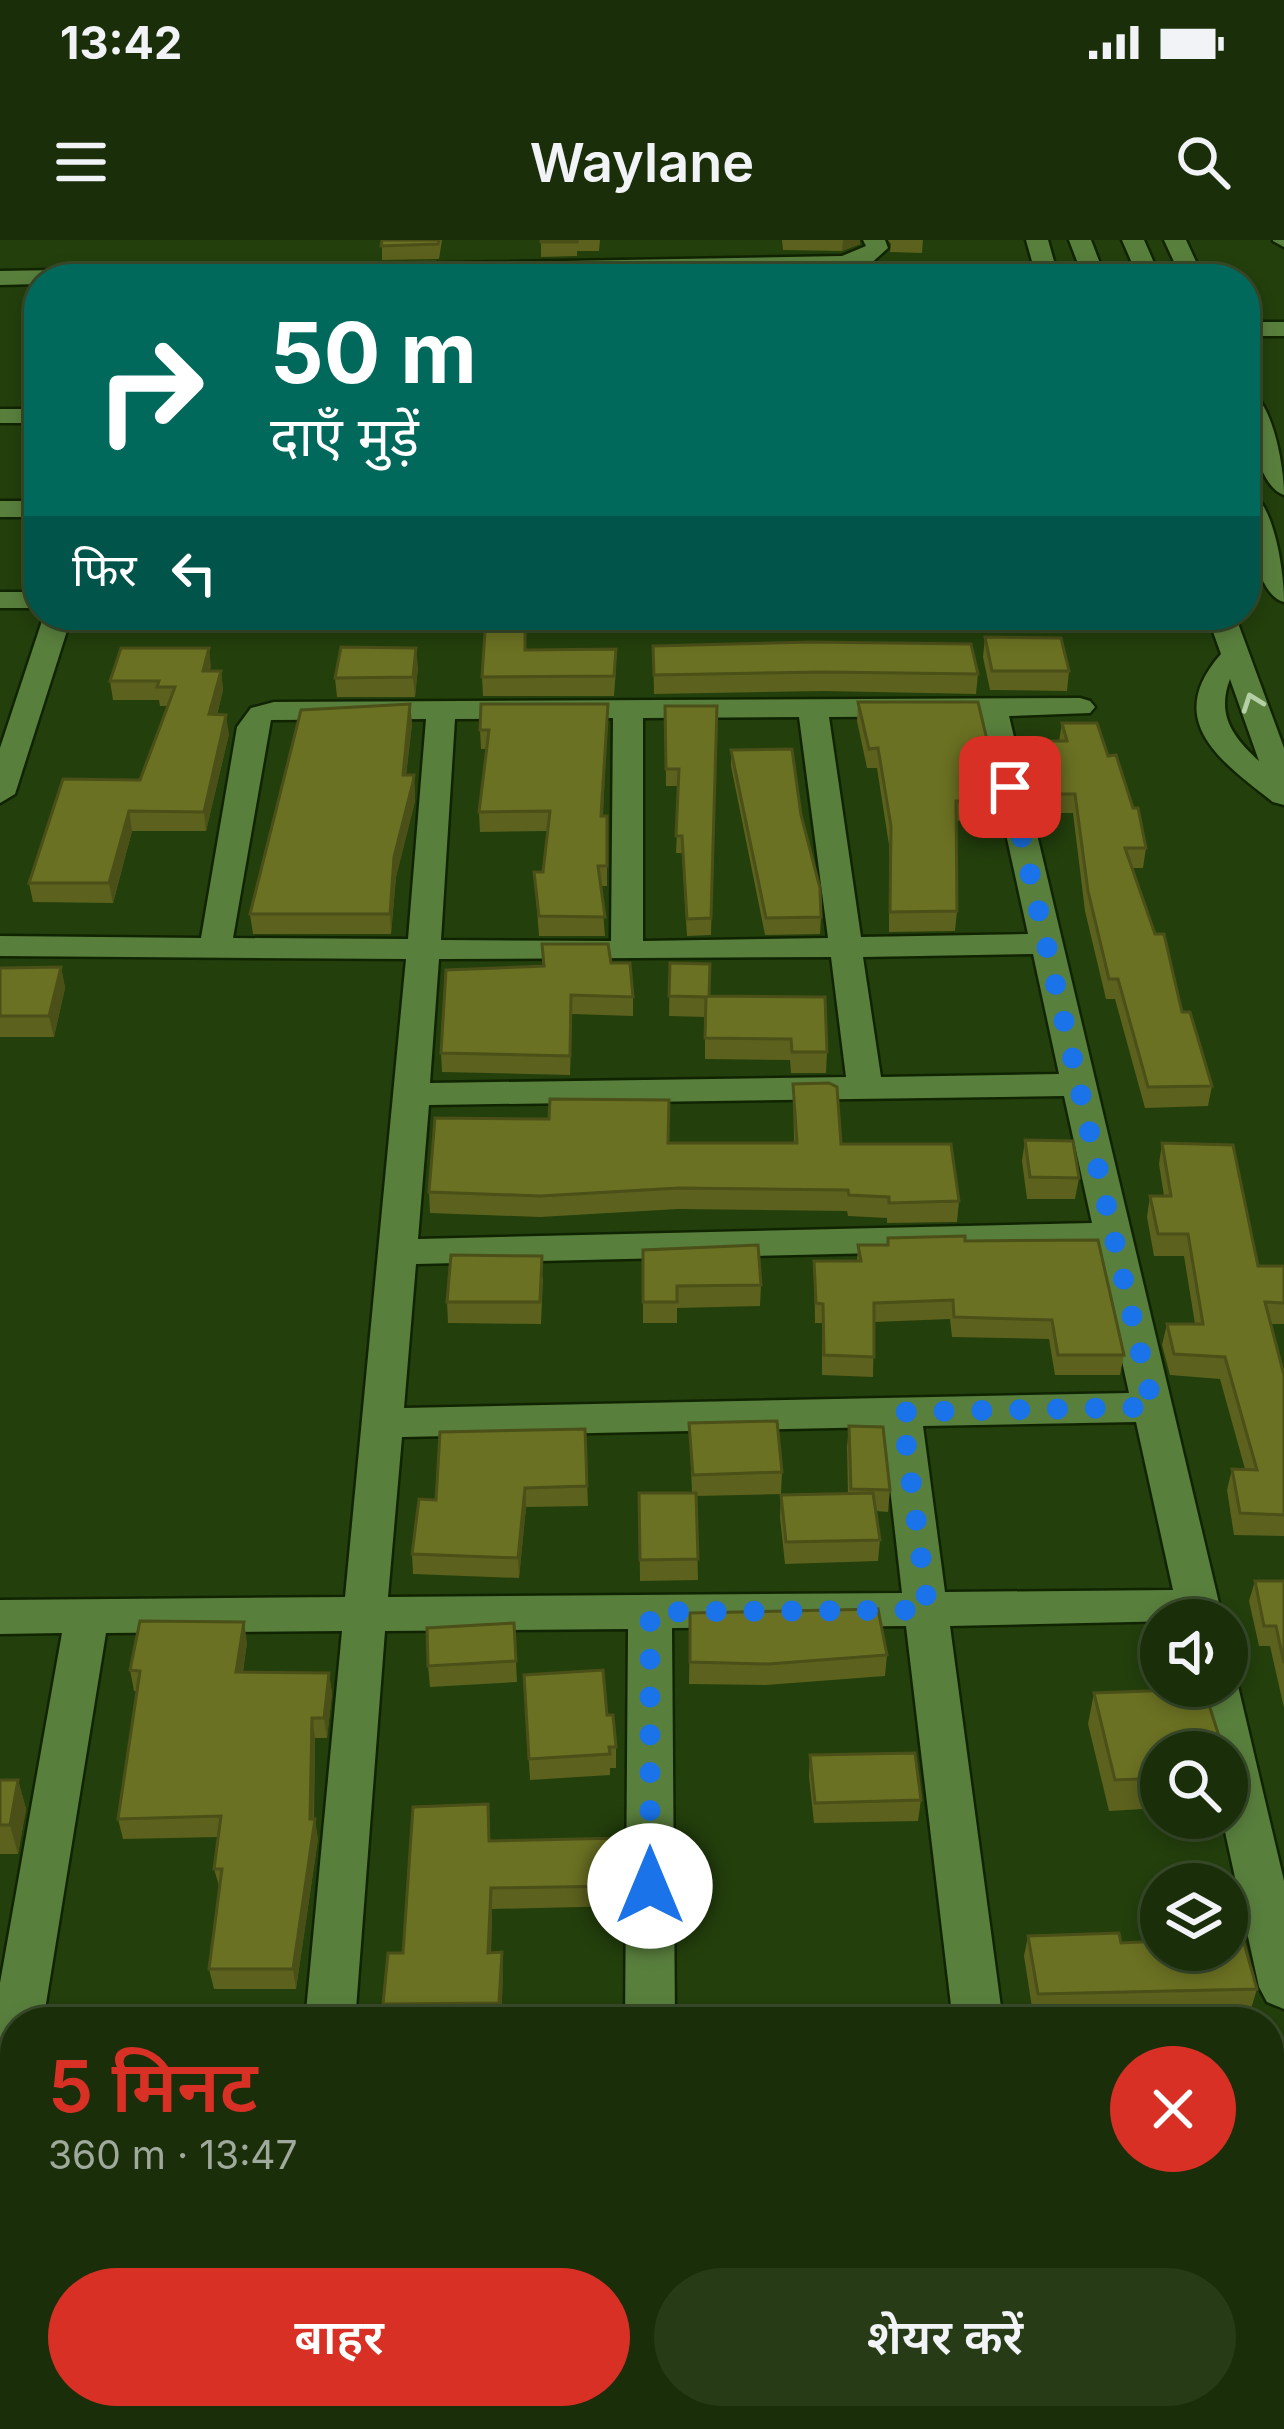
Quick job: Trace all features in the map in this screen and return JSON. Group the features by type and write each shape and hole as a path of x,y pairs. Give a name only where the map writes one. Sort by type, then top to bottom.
{"street":[{"path":"786,264 842,262 871,255 877,248 874,240"},
{"path":"483,264 486,244"},
{"path":"1260,430 1284,487"},
{"path":"1260,532 1282,584"},
{"path":"0,794 12,714 51,630"},
{"path":"1226,630 1284,792"},
{"path":"1235,655 1213,676 1207,691 1218,739 1284,792"},
{"path":"215,950 256,719 293,707 628,712 1080,707"},
{"path":"993,708 1196,1599"},
{"path":"331,2007 362,1615 426,951 441,710"},
{"path":"813,710 865,1088"},
{"path":"627,951 628,712"},
{"path":"0,946 627,951 1044,944"},
{"path":"411,1094 1079,1085"},
{"path":"396,1252 1113,1235"},
{"path":"380,1423 1153,1407"},
{"path":"902,1412 976,2007"},
{"path":"0,1617 928,1610 1140,1613"},
{"path":"650,1612 650,2007"},
{"path":"21,2007 87,1617"},
{"path":"1221,1707 1284,1987"}],"building":[{"path":"382,240 439,240 438,244 381,246"},
{"path":"485,630 525,630 525,650 616,649 614,676 482,677"},
{"path":"985,637 1061,638 1069,671 992,671"},
{"path":"971,644 978,674 654,675 653,646"},
{"path":"341,647 416,648 413,677 335,678"},
{"path":"121,648 209,648 203,671 221,671 209,714 226,715 204,812 129,811 109,883 29,883 63,779 140,780 175,687 157,687 159,681 110,681"},
{"path":"858,702 978,702 993,765 984,765 991,801 956,801 957,911 890,912 891,826 878,748 869,749"},
{"path":"410,704 403,775 414,775 394,857 390,914 250,914 301,710"},
{"path":"481,704 608,704 601,816 607,816 607,866 598,866 605,917 539,916 534,872 543,872 550,811 479,812 489,730 480,730"},
{"path":"665,706 717,706 711,918 687,919 682,836 676,836 679,769 666,769"},
{"path":"1062,723 1097,723 1108,756 1116,755 1133,808 1138,808 1146,848 1125,848 1155,934 1164,934 1182,1012 1190,1012 1212,1086 1148,1087 1118,979 1109,979 1088,891 1075,794 1060,794 1045,741 1067,741"},
{"path":"792,749 801,815 820,888 821,917 766,918 731,750"},
{"path":"542,944 608,944 611,963 630,963 633,997 571,995 570,1056 441,1053 446,970 544,966"},
{"path":"670,963 710,964 709,996 825,997 827,1052 792,1052 791,1039 705,1038 706,997 669,996"},
{"path":"61,967 49,1016 0,1016 0,968"},
{"path":"793,1084 837,1087 841,1144 951,1144 959,1201 889,1203 889,1197 849,1195 848,1190 679,1188 540,1196 429,1192 435,1118 549,1119 550,1099 669,1100 668,1143 797,1143"},
{"path":"1025,1140 1073,1141 1079,1178 1030,1177"},
{"path":"1162,1143 1233,1145 1258,1266 1284,1266 1284,1303 1265,1302 1284,1375 1284,1515 1240,1513 1232,1469 1257,1470 1225,1357 1174,1354 1167,1324 1203,1324 1188,1234 1158,1234 1150,1196 1171,1196"},
{"path":"965,1236 965,1241 1098,1240 1124,1355 1058,1355 1052,1320 954,1317 953,1300 874,1303 874,1357 824,1355 823,1304 816,1303 814,1261 861,1261 858,1245 888,1245 888,1238"},
{"path":"758,1245 761,1285 677,1286 677,1302 643,1302 643,1250"},
{"path":"451,1255 542,1256 540,1302 447,1302"},
{"path":"777,1421 782,1472 693,1475 689,1423"},
{"path":"849,1426 883,1427 890,1490 851,1489"},
{"path":"585,1429 587,1486 525,1488 518,1558 412,1554 419,1499 436,1500 440,1432"},
{"path":"639,1493 696,1493 698,1559 640,1560"},
{"path":"873,1493 880,1540 786,1542 781,1495"},
{"path":"1255,1581 1284,1581 1284,1663 1276,1626 1264,1626"},
{"path":"878,1609 887,1655 768,1664 690,1662 690,1613"},
{"path":"140,1621 244,1622 236,1672 329,1673 324,1718 312,1718 310,1819 315,1819 293,1969 209,1969 222,1869 214,1869 221,1816 118,1819 140,1671 130,1670"},
{"path":"514,1623 516,1661 428,1666 427,1628"},
{"path":"603,1670 616,1747 609,1747 610,1754 529,1759 524,1675"},
{"path":"1140,1691 1140,1707 1210,1707 1217,1731 1140,1731 1140,1779 1115,1780 1094,1693"},
{"path":"915,1753 921,1800 815,1803 810,1755"},
{"path":"0,1780 18,1780 10,1825 0,1825"},
{"path":"488,1804 489,1841 622,1838 621,1886 491,1888 488,1953 502,1952 499,2003 383,2004 388,1953 403,1953 413,1807"},
{"path":"1119,1933 1121,1943 1140,1942 1140,1971 1248,1971 1248,1957 1257,1989 1038,1994 1028,1936"}],"route":[{"path":"650,1886 650,1612 928,1610 902,1412 1153,1407 1010,787"}]}
